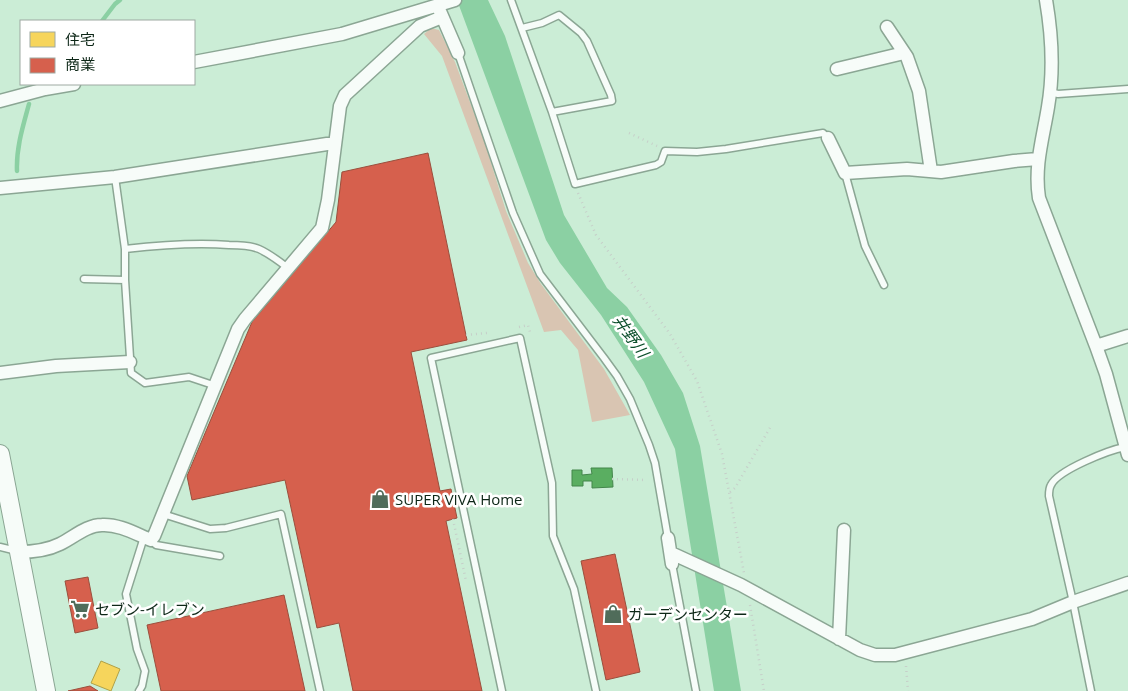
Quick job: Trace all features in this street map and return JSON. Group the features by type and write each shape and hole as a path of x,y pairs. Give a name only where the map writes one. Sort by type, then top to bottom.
{"street":[{"path":"1046,0 1052,48 1050,92 1036,181 1039,198 1106,374 1127,451"},
{"path":"443,5 458,53"},
{"path":"195,62 342,34 443,5"},
{"path":"18,552 31,552 58,545 88,528 102,524 117,526 147,538 163,514 240,325 322,228 328,200 340,106 345,94 443,5"},
{"path":"887,27 904,52 919,91 931,171"},
{"path":"837,69 904,52"},
{"path":"0,101 68,85"},
{"path":"828,138 844,173 907,169 941,172 1038,159"},
{"path":"0,188 115,177 334,144"},
{"path":"1096,346 1128,336"},
{"path":"0,373 56,366 130,362"},
{"path":"0,454 46,691"},
{"path":"839,639 844,530"},
{"path":"668,538 673,558 743,581 839,639 860,650 875,655 895,655 1032,620 1073,602 1128,583"}],"lane":[{"path":"511,0 552,112 575,184 656,165 661,162 666,151 697,152 726,149 823,133 828,138"},
{"path":"522,28 559,15 581,33 587,41 611,95 612,101 552,112"},
{"path":"458,53 513,213 540,274 617,376 630,399 650,445 658,478 668,538"},
{"path":"1050,92 1058,94 1128,90"},
{"path":"844,173 865,246 884,285"},
{"path":"115,177 125,249 131,373 145,383 189,377 216,386"},
{"path":"125,249 179,243 244,246 258,249 288,268"},
{"path":"84,279 125,280"},
{"path":"502,691 431,358 520,338 552,483 553,536 574,589 596,691"},
{"path":"1091,691 1049,496 1051,484 1069,469 1127,451"},
{"path":"163,514 210,529 226,528 281,514 320,691"},
{"path":"140,691 145,671 137,649 126,594 147,538 156,545 220,556"},
{"path":"0,547 18,552"},
{"path":"673,558 696,691"}],"path":[{"path":"628,133 666,151"},
{"path":"575,184 596,235 670,334 697,381 722,454 730,493 743,581"},
{"path":"730,493 735,488 771,426"},
{"path":"612,479 654,480 658,478"},
{"path":"750,604 764,691"},
{"path":"906,665 908,691"}],"shaded area":[{"path":"431,28 439,30 455,62 483,137 506,211 528,263 541,284 604,369 630,415 592,422 578,350 561,330 544,332 442,56 424,34"}],"water":[{"name":"井野川","path":"457,0 488,0 505,36 564,215 607,288 627,307 661,355 683,393 700,446 741,691 714,691 675,449 644,382 601,315 560,263 546,240"}],"building: 住宅":[{"path":"101,661 120,669 111,691 91,683"}],"building: 商業":[{"path":"428,153 467,340 411,352 440,491 451,489 457,518 446,521 482,691 353,691 339,623 317,628 285,480 192,500 187,476 252,322 336,222 342,172"},
{"path":"615,554 640,672 606,680 581,561"},
{"path":"88,577 98,628 75,633 65,581"},
{"path":"284,595 305,691 161,691 147,625"},
{"path":"90,686 98,691 68,691"}],"building: 公共":[{"path":"591,468 612,468 613,487 592,488 592,481 583,481 583,486 572,486 572,470 582,470 582,475 592,474"}],"waterway":[{"path":"103,20 120,0"},
{"path":"17,171 19,145 29,104"}],"place":[{"name":"SUPER VIVA Home","path":"380,499"},
{"name":"セブン-イレブン","path":"80,609"},
{"name":"ガーデンセンター","path":"613,614"}]}
